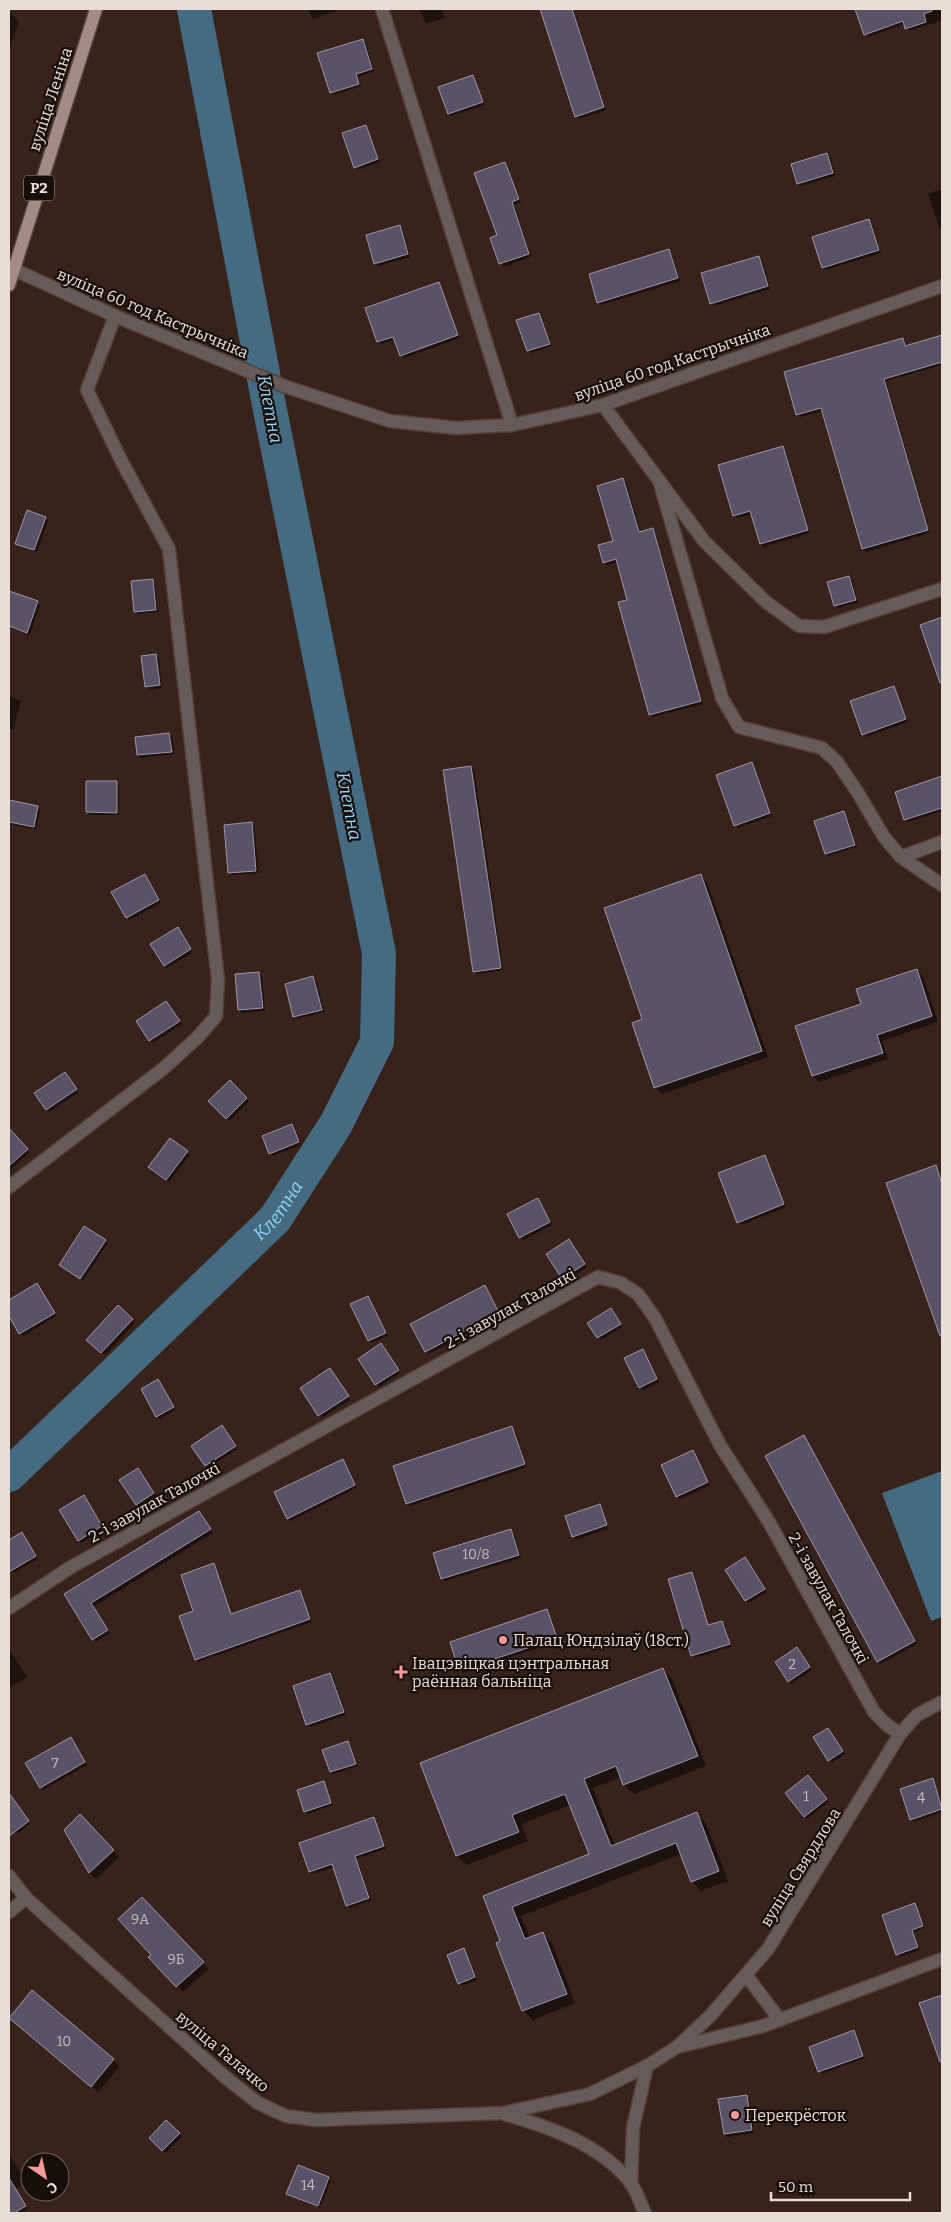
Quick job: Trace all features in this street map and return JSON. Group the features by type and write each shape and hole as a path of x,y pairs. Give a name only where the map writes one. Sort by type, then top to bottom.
{"main road":[{"name":"вуліца Леніна","path":"9,285 11,268 96,9"}],"street":[{"path":"382,9 512,425"},
{"name":"вуліца 60 год Кастрычніка","path":"11,268 115,316 284,386 390,421 456,428 512,425 603,405 942,286"},
{"path":"9,1187 164,1068 198,1037 216,1016 218,980 170,549 122,462 87,390 115,316"},
{"path":"603,405 704,541 766,602 799,626 824,627 942,589"},
{"path":"659,480 722,698 739,727 822,748 837,762 858,792 884,837 901,857 942,885"},
{"path":"901,857 942,842"},
{"name":"2-і завулак Талочкі","path":"9,1608 71,1567 598,1278 622,1283 638,1294 655,1318 720,1445 769,1522 874,1712 887,1725 900,1734"},
{"name":"вуліца Свярдлова","path":"590,2094 647,2066 677,2047 711,2014 768,1949 900,1734 917,1715 942,1702"},
{"name":"вуліца Талачко","path":"9,1876 24,1900 225,2077 258,2103 286,2116 316,2120 503,2113 590,2094"},
{"path":"9,1912 24,1900"},
{"name":"вуліца Свярдлова","path":"677,2047 763,2026 942,1959"},
{"path":"746,1975 780,2020"},
{"path":"631,2184 633,2128 647,2066"},
{"path":"503,2113 539,2124 582,2144 613,2163 631,2184 645,2213"}],"water":[{"path":"942,1471 942,1617 931,1621 882,1493"}],"building":[{"path":"540,9 572,9 604,107 575,117"},
{"path":"855,9 932,9 932,11 924,14 926,22 905,29 903,21 864,35"},
{"path":"363,39 372,69 356,74 359,84 330,93 317,53"},
{"path":"473,75 483,102 448,114 438,87"},
{"path":"366,125 378,159 354,168 342,133"},
{"path":"827,153 833,173 797,184 791,164"},
{"path":"505,162 519,199 512,202 529,254 499,264 490,238 497,235 474,173"},
{"path":"869,219 879,250 822,268 812,237"},
{"path":"400,225 408,254 374,264 366,235"},
{"path":"669,249 678,278 597,303 589,274"},
{"path":"759,256 768,286 710,304 701,273"},
{"path":"439,282 458,335 400,356 393,337 377,342 365,308"},
{"path":"539,313 550,344 527,351 516,320"},
{"path":"942,335 942,362 884,379 928,530 862,549 821,408 796,415 784,372 903,338 905,346"},
{"path":"783,446 808,530 760,544 750,511 733,516 718,465"},
{"path":"623,478 639,532 653,528 701,701 649,715 618,602 627,600 616,559 603,563 598,545 613,541 597,486"},
{"path":"27,510 46,517 34,550 15,544"},
{"path":"849,576 856,600 834,606 827,582"},
{"path":"153,579 156,610 134,612 131,581"},
{"path":"9,591 38,601 27,633 9,626"},
{"path":"942,617 942,682 940,683 920,625"},
{"path":"156,654 160,685 145,687 141,656"},
{"path":"894,686 906,719 862,735 850,701"},
{"path":"169,733 172,752 137,755 135,737"},
{"path":"752,762 770,813 734,826 716,775"},
{"path":"471,766 501,968 473,972 443,770"},
{"path":"942,776 942,808 904,820 895,792"},
{"path":"86,781 117,781 117,813 86,812"},
{"path":"9,800 38,806 34,827 9,822"},
{"path":"844,811 855,845 825,854 814,821"},
{"path":"252,822 256,871 228,873 224,825"},
{"path":"145,874 159,900 126,918 111,892"},
{"path":"701,874 762,1051 654,1088 632,1023 642,1019 604,908"},
{"path":"178,927 191,949 164,966 150,944"},
{"path":"917,969 932,1016 877,1035 883,1053 812,1076 795,1026 861,1004 856,989"},
{"path":"259,972 263,1008 238,1010 235,974"},
{"path":"313,976 322,1010 293,1017 285,984"},
{"path":"166,1001 180,1021 149,1041 136,1021"},
{"path":"65,1072 77,1089 46,1110 34,1093"},
{"path":"230,1080 247,1098 226,1119 208,1101"},
{"path":"292,1124 299,1142 269,1154 262,1136"},
{"path":"9,1128 28,1149 9,1166"},
{"path":"170,1138 188,1151 166,1180 148,1167"},
{"path":"765,1155 784,1204 737,1223 718,1173"},
{"path":"936,1165 942,1184 942,1335 940,1336 886,1183"},
{"path":"538,1198 550,1222 519,1238 507,1214"},
{"path":"84,1226 106,1240 80,1279 59,1265"},
{"path":"569,1239 585,1264 562,1279 546,1254"},
{"path":"37,1283 55,1313 19,1334 9,1316 9,1300"},
{"path":"485,1285 499,1313 425,1352 410,1324"},
{"path":"368,1296 386,1333 368,1341 350,1304"},
{"path":"118,1305 133,1319 101,1353 86,1340"},
{"path":"611,1308 621,1324 597,1338 587,1323"},
{"path":"381,1343 399,1370 375,1385 358,1359"},
{"path":"643,1349 657,1379 639,1388 624,1358"},
{"path":"330,1368 349,1396 318,1416 300,1388"},
{"path":"158,1379 174,1407 156,1417 141,1389"},
{"path":"222,1425 236,1446 205,1466 191,1446"},
{"path":"512,1426 525,1464 406,1504 393,1466"},
{"path":"804,1435 915,1641 877,1662 765,1456"},
{"path":"693,1450 708,1482 676,1497 661,1465"},
{"path":"343,1459 355,1485 287,1519 274,1492"},
{"path":"138,1468 154,1493 136,1505 119,1480"},
{"path":"84,1495 102,1526 78,1541 59,1510"},
{"path":"600,1504 607,1525 572,1537 565,1516"},
{"path":"199,1511 211,1529 91,1603 108,1630 92,1640 64,1594"},
{"path":"511,1529 519,1555 441,1579 433,1553"},
{"path":"22,1532 36,1556 9,1572 9,1540"},
{"path":"745,1557 765,1589 745,1601 725,1570"},
{"path":"214,1563 231,1614 300,1590 310,1619 195,1660 179,1616 193,1611 181,1575"},
{"path":"692,1572 708,1625 722,1621 730,1644 691,1656 668,1579"},
{"name":"Палац Юндзілаў (18ст.)","path":"547,1609 557,1638 459,1671 450,1642"},
{"path":"797,1647 810,1667 788,1682 775,1662"},
{"path":"663,1668 698,1756 623,1785 616,1766 584,1779 611,1846 697,1812 719,1871 691,1882 676,1843 512,1907 525,1939 543,1932 567,1994 522,2011 496,1943 500,1941 483,1896 589,1854 565,1794 512,1815 519,1832 456,1856 420,1763"},
{"path":"330,1673 344,1712 306,1725 293,1686"},
{"path":"828,1728 843,1751 828,1761 813,1737"},
{"path":"71,1737 85,1762 40,1788 25,1763"},
{"path":"348,1741 356,1764 330,1772 322,1750"},
{"path":"808,1775 827,1799 804,1817 785,1793"},
{"path":"933,1778 942,1809 910,1820 900,1789"},
{"path":"324,1781 331,1803 304,1812 297,1790"},
{"path":"9,1793 29,1821 9,1836"},
{"path":"80,1814 114,1850 89,1873 64,1830"},
{"path":"374,1817 384,1846 355,1856 369,1898 346,1906 332,1864 309,1872 299,1843"},
{"path":"142,1897 204,1962 176,1987 148,1957 151,1955 118,1919"},
{"path":"915,1903 923,1926 912,1930 918,1947 896,1955 882,1915"},
{"path":"464,1948 475,1977 458,1984 447,1955"},
{"path":"32,1990 114,2059 91,2087 9,2018"},
{"path":"942,1995 942,2062 940,2062 919,2003"},
{"path":"854,2030 863,2056 818,2072 809,2047"},
{"name":"Перекрёсток","path":"747,2095 752,2130 724,2134 718,2099"},
{"path":"166,2120 180,2133 162,2151 149,2138"},
{"path":"298,2165 329,2177 318,2206 286,2194"},
{"path":"9,2178 20,2196 20,2202 24,2202 26,2206 14,2213 9,2213"}],"waterway":[{"name":"Клетна","path":"9,1475 275,1219 336,1124 377,1042 379,953 269,405 194,9"}],"place":[{"name":"Палац Юндзілаў (18ст.)","path":"503,1640"},
{"name":"Івацэвіцкая цэнтральная раённая бальніца","path":"401,1672"},
{"name":"Перекрёсток","path":"735,2115"}]}
